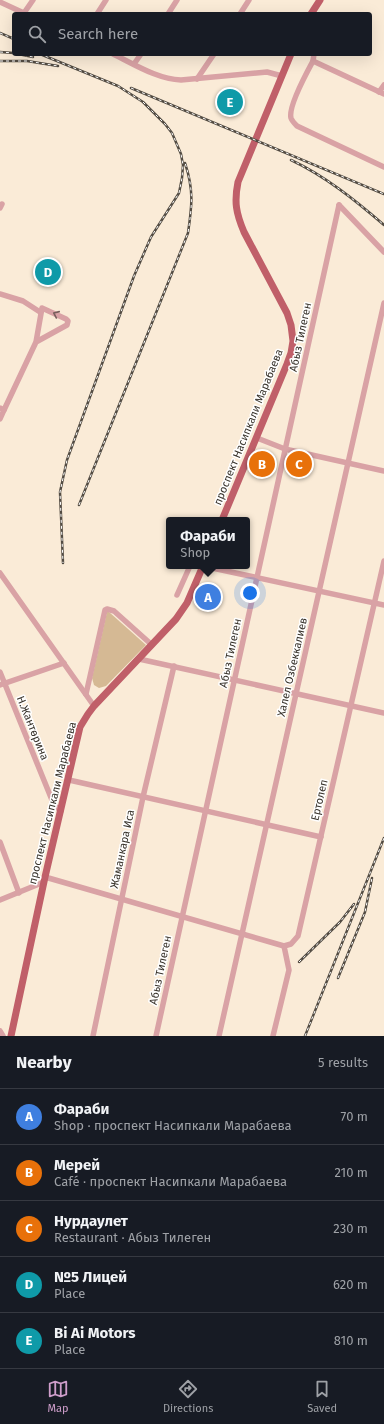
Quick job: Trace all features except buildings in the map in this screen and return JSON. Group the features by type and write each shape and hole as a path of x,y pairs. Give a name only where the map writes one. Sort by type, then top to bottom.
{"main road":[{"path":"316,11 320,0"},
{"name":"проспект Насипкали Марабаева","path":"223,517 291,353 293,334 287,313 244,232 235,206 235,195 238,182 290,56"},
{"name":"проспект Насипкали Марабаева","path":"11,1036 44,880 69,780 80,728 94,706 152,646 180,613 196,585 202,569"}],"street":[{"path":"26,12 33,0"},
{"path":"98,12 106,0"},
{"path":"169,12 177,0"},
{"path":"241,12 249,0"},
{"path":"0,2 21,12"},
{"path":"117,56 162,77 173,80 267,72 282,76"},
{"path":"134,64 140,56"},
{"path":"197,79 213,56"},
{"path":"314,56 313,61 294,102 291,118 297,126 384,167"},
{"path":"313,61 382,93 384,85"},
{"name":"Абыз Тилеген","path":"156,1036 339,205 384,252"},
{"path":"0,294 24,301 40,312"},
{"name":"Халел Озбеккалиев","path":"219,1036 384,303"},
{"path":"0,419 2,409 36,342 40,312 42,308 66,319 68,322 67,325 36,342"},
{"path":"256,438 286,449 384,471"},
{"name":"Ертолеп","path":"284,946 291,944 298,936 384,561"},
{"path":"177,595 189,569"},
{"path":"216,569 384,605"},
{"path":"0,573 94,706"},
{"path":"86,694 105,610 107,608 114,612 152,646"},
{"path":"139,659 384,713"},
{"path":"2,684 64,663"},
{"name":"Жаманкара Иса","path":"93,1036 143,797 174,666"},
{"name":"Н.Жантөрина","path":"0,672 2,684 54,806 61,811"},
{"path":"69,780 321,838"},
{"path":"0,842 19,893"},
{"path":"0,900 19,893 44,880 122,899 284,946 289,970 273,1036"},
{"path":"0,1031 3,1036"}],"shaded area":[{"path":"107,612 109,612 146,645 106,686 99,688 94,685 92,678"}],"railway":[{"path":"0,33 12,38"},
{"path":"0,52 12,53"},
{"path":"28,56 33,57"},
{"path":"45,56 118,86 143,102 172,133 181,154 183,165 179,193 151,237 134,276 67,460 60,492 63,563"},
{"path":"0,61 27,61 58,66"},
{"path":"131,88 384,194"},
{"path":"291,160 316,173 339,189 384,225"},
{"path":"79,505 188,233 191,190 185,163"},
{"path":"305,1036 384,838"},
{"path":"338,978 365,912 372,878"},
{"path":"299,962 340,922 354,904"}],"place":[{"name":"Bi Ai Motors","path":"230,102"},
{"name":"№5 Лицей","path":"48,272"},
{"name":"Мерей","path":"262,464"},
{"name":"Нурдаулет","path":"299,464"},
{"name":"Фараби","path":"208,597"}]}
